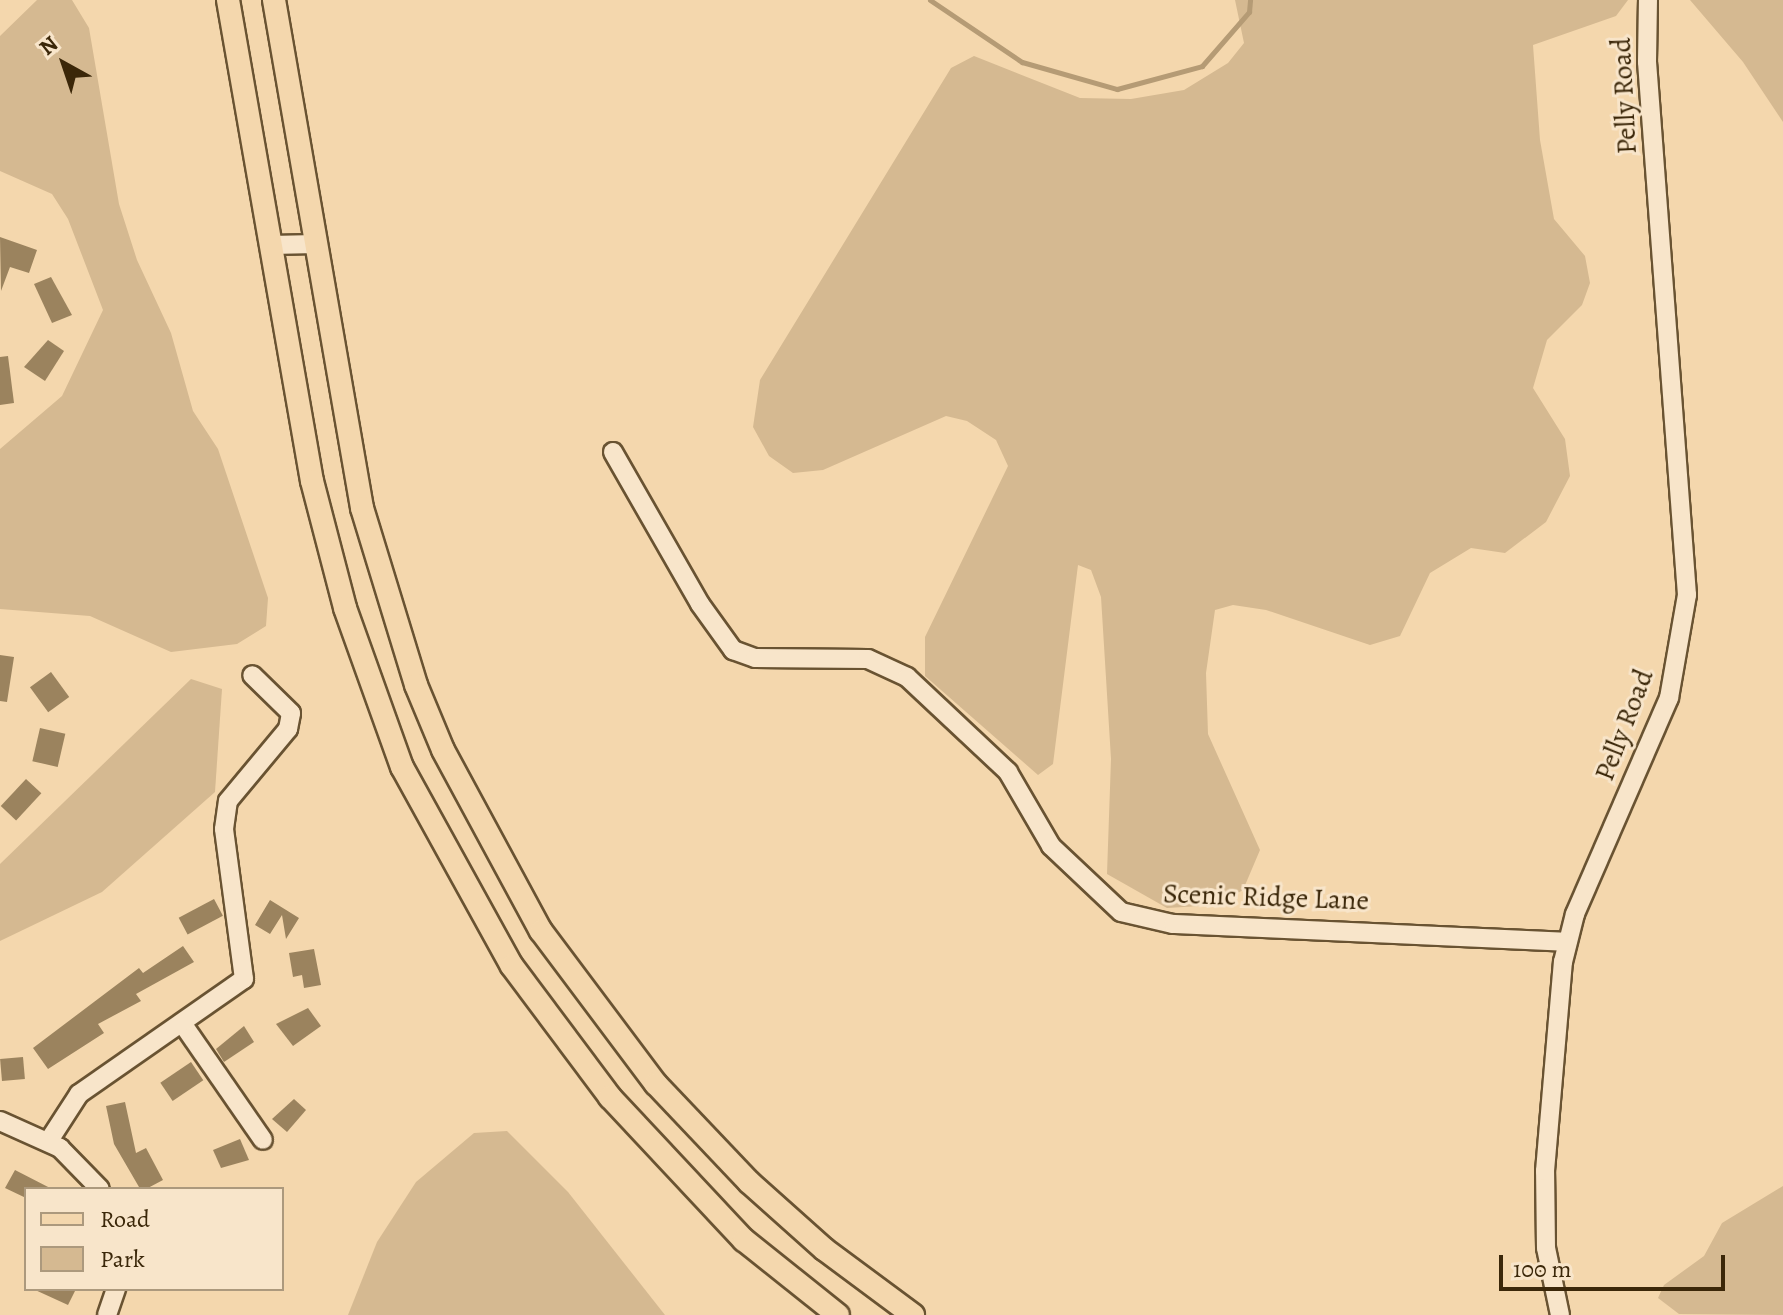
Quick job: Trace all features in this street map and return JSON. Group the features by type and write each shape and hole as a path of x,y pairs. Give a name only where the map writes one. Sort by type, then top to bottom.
{"main road":[{"path":"228,0 312,481 345,608 402,767 434,832 512,966 610,1097 744,1240 838,1315"},
{"path":"274,0 362,508 400,635 443,750 502,867 586,997 703,1137 824,1249 913,1315"}],"street":[{"name":"Pelly Road","path":"1560,1315 1546,1248 1545,1171 1567,942 1669,698 1684,632 1684,522 1647,62 1648,0"},
{"path":"271,245 316,244"},
{"name":"Scenic Ridge Lane","path":"613,452 700,604 733,650 755,658 868,659 907,677 1008,772 1051,846 1121,912 1173,924 1567,942"},
{"path":"48,1142 68,1104 244,979 224,829 228,801 288,729 291,713 252,675"},
{"path":"182,1023 263,1140"},
{"path":"0,1121 48,1142 81,1166 98,1187"},
{"path":"107,1315 115,1291"}],"green space":[{"path":"37,0 72,0 89,28 119,204 137,260 171,333 193,411 218,449 268,598 266,626 237,644 171,652 90,616 0,609 0,449 62,396 103,310 68,219 52,194 0,171 0,36"},
{"path":"1235,0 1628,0 1616,16 1533,45 1540,140 1554,219 1585,256 1590,283 1582,305 1547,340 1533,388 1565,439 1570,476 1546,522 1505,553 1471,548 1430,573 1400,636 1370,645 1266,610 1233,605 1215,610 1206,673 1208,734 1260,850 1243,890 1217,905 1167,908 1107,874 1111,759 1101,597 1091,570 1078,565 1053,764 1038,775 925,676 925,637 1008,466 996,440 967,421 946,416 823,470 793,473 769,456 753,427 760,380 951,68 974,56 1080,98 1131,99 1184,90 1228,63 1244,43"},
{"path":"1690,0 1783,0 1783,122 1743,62"},
{"path":"191,679 222,689 215,792 102,892 0,941 0,864"},
{"path":"507,1131 568,1192 665,1315 348,1315 377,1242 416,1182 474,1133"},
{"path":"1783,1186 1783,1315 1679,1314 1658,1298 1664,1285 1704,1256 1722,1223"}],"building":[{"path":"0,237 37,250 29,273 10,267 1,291"},
{"path":"51,277 72,315 52,323 34,284"},
{"path":"48,340 64,351 45,381 24,367"},
{"path":"8,356 14,403 0,405 0,357"},
{"path":"0,655 14,657 7,702 0,701"},
{"path":"51,672 69,697 48,712 30,687"},
{"path":"40,728 65,734 58,767 32,761"},
{"path":"26,779 41,793 16,820 1,806"},
{"path":"214,899 223,916 188,935 179,918"},
{"path":"270,900 299,918 286,939 282,915 270,934 255,925"},
{"path":"183,946 194,962 136,994 141,1001 98,1024 104,1033 48,1069 33,1048 139,968 143,973"},
{"path":"314,949 321,985 304,988 302,975 293,977 289,953"},
{"path":"308,1008 321,1026 293,1046 276,1024"},
{"path":"244,1026 254,1042 224,1062 216,1049"},
{"path":"23,1057 25,1079 2,1081 0,1059"},
{"path":"191,1062 203,1080 173,1101 160,1083"},
{"path":"294,1099 306,1110 287,1132 272,1119"},
{"path":"125,1102 136,1153 146,1148 163,1180 150,1187 139,1187 114,1144 106,1106"},
{"path":"240,1139 249,1160 221,1168 213,1150"},
{"path":"15,1170 48,1187 24,1187 24,1197 5,1188"},
{"path":"37,1291 75,1291 68,1305"}],"waterway":[{"path":"930,0 1022,62 1117,89 1202,66 1249,12 1250,0"}]}
